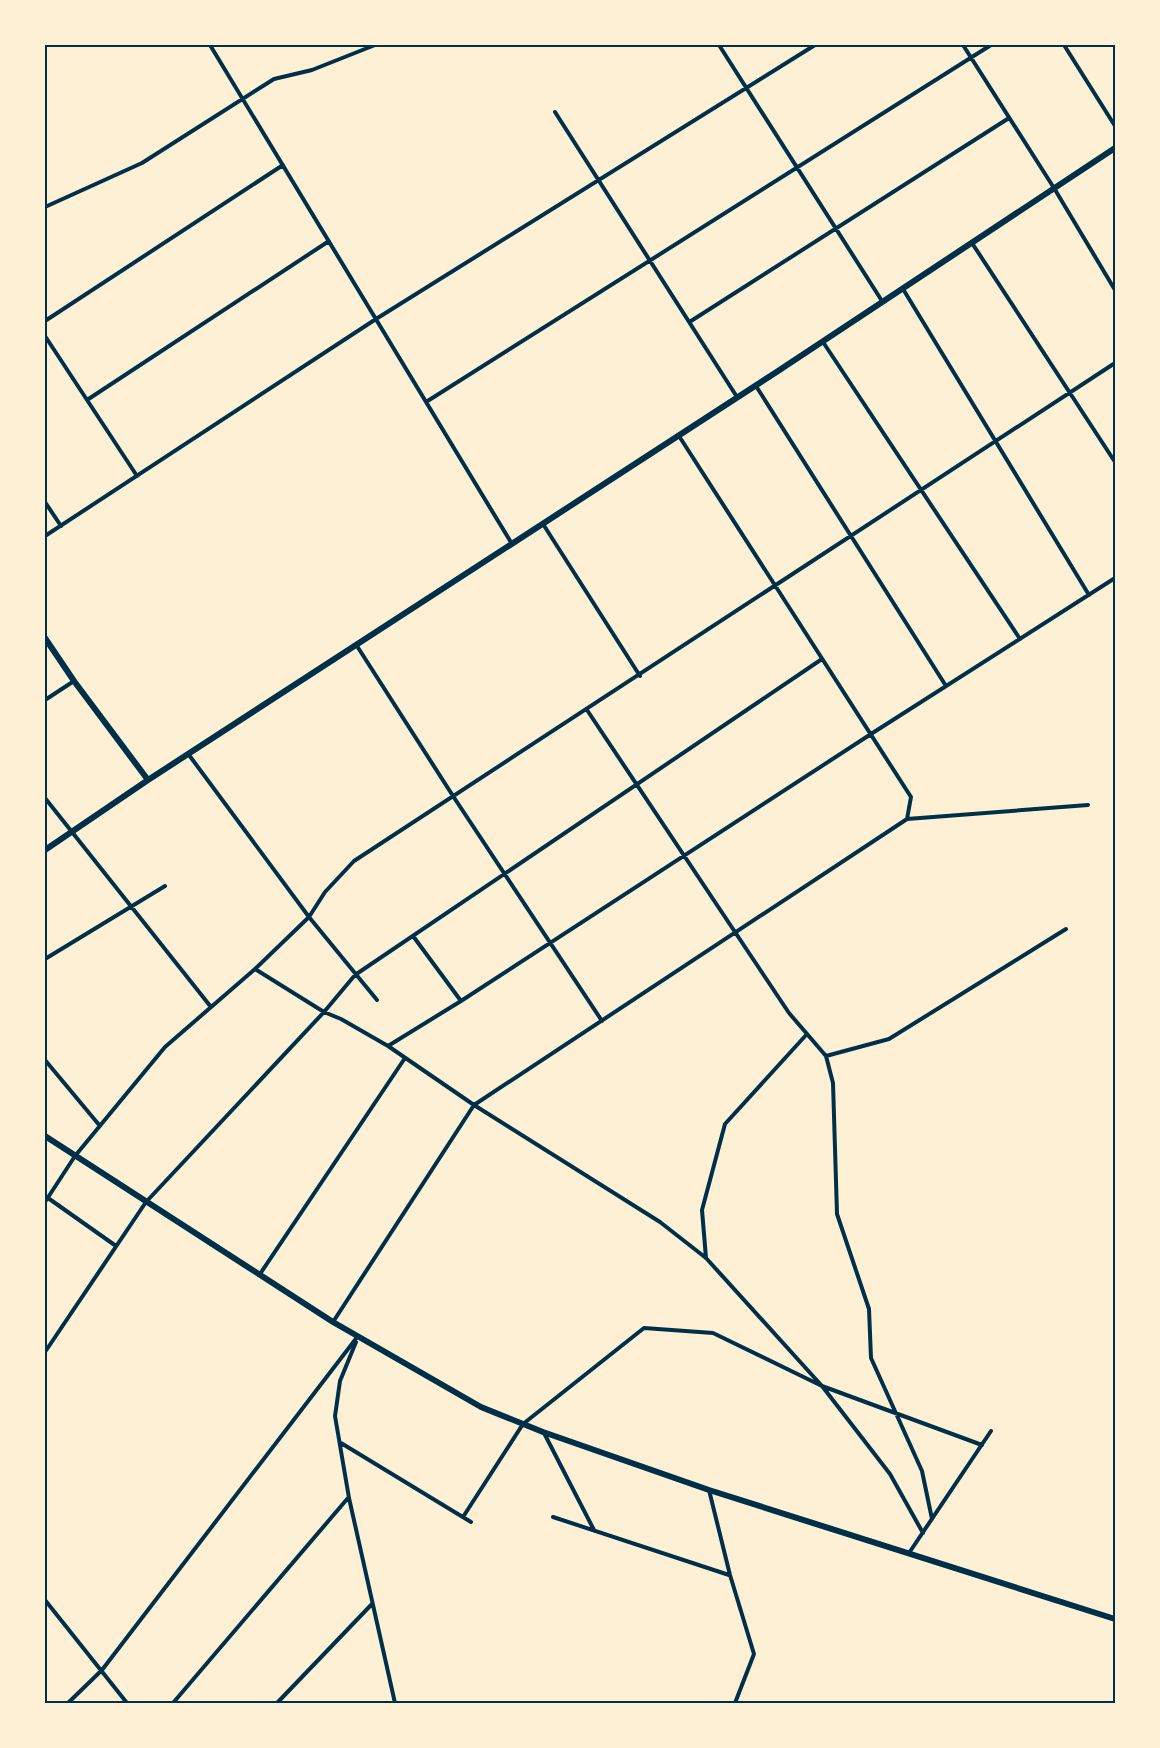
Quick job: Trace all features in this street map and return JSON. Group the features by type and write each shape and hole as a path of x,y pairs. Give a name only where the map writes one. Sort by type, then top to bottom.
{"main road":[{"path":"45,850 148,780 756,386 1115,148"},
{"path":"45,638 148,780"},
{"path":"45,1136 333,1322 481,1407 543,1432 709,1490 1115,1619"}],"street":[{"path":"210,45 513,545"},
{"path":"45,207 142,164 274,79 312,70 375,45"},
{"path":"719,45 883,302"},
{"path":"45,536 376,319 815,45"},
{"path":"963,45 1054,188 1115,290"},
{"path":"426,402 992,45"},
{"path":"1064,45 1115,126"},
{"path":"555,112 738,397"},
{"path":"691,321 1009,118"},
{"path":"45,321 283,165"},
{"path":"87,400 329,242"},
{"path":"972,243 1115,462"},
{"path":"903,289 1089,595"},
{"path":"45,336 137,476"},
{"path":"823,341 1020,639"},
{"path":"116,1246 46,1200 75,1156 165,1047 255,969 309,917 325,892 354,861 640,676 1115,363"},
{"path":"756,386 946,686"},
{"path":"679,436 911,797 907,819"},
{"path":"45,502 61,526"},
{"path":"543,525 640,676"},
{"path":"388,1046 1115,578"},
{"path":"357,646 453,796 603,1021"},
{"path":"45,1352 146,1202 356,975 822,659"},
{"path":"45,700 74,681"},
{"path":"586,710 789,1013 826,1056 833,1083 837,1214 869,1309 872,1358 922,1471 932,1520"},
{"path":"189,755 309,917 377,1000"},
{"path":"45,798 211,1006"},
{"path":"333,1322 474,1106 907,819 1088,805"},
{"path":"45,959 165,886"},
{"path":"826,1056 889,1039 1066,929"},
{"path":"413,936 461,1001"},
{"path":"255,969 324,1012 388,1046 474,1106 660,1222 706,1258 822,1386 890,1473 923,1533"},
{"path":"706,1258 702,1210 725,1124 807,1034"},
{"path":"260,1274 405,1058"},
{"path":"45,1060 100,1126"},
{"path":"463,1517 523,1424 644,1328 713,1333 822,1386 982,1445"},
{"path":"358,1336 340,1380 336,1416 349,1498 394,1702"},
{"path":"68,1703 102,1670 358,1336"},
{"path":"909,1553 992,1431"},
{"path":"543,1432 595,1531"},
{"path":"340,1443 471,1522"},
{"path":"709,1490 730,1575 754,1654 735,1703"},
{"path":"173,1703 349,1498"},
{"path":"553,1517 730,1575"},
{"path":"45,1600 127,1703"},
{"path":"277,1703 373,1603"}]}
